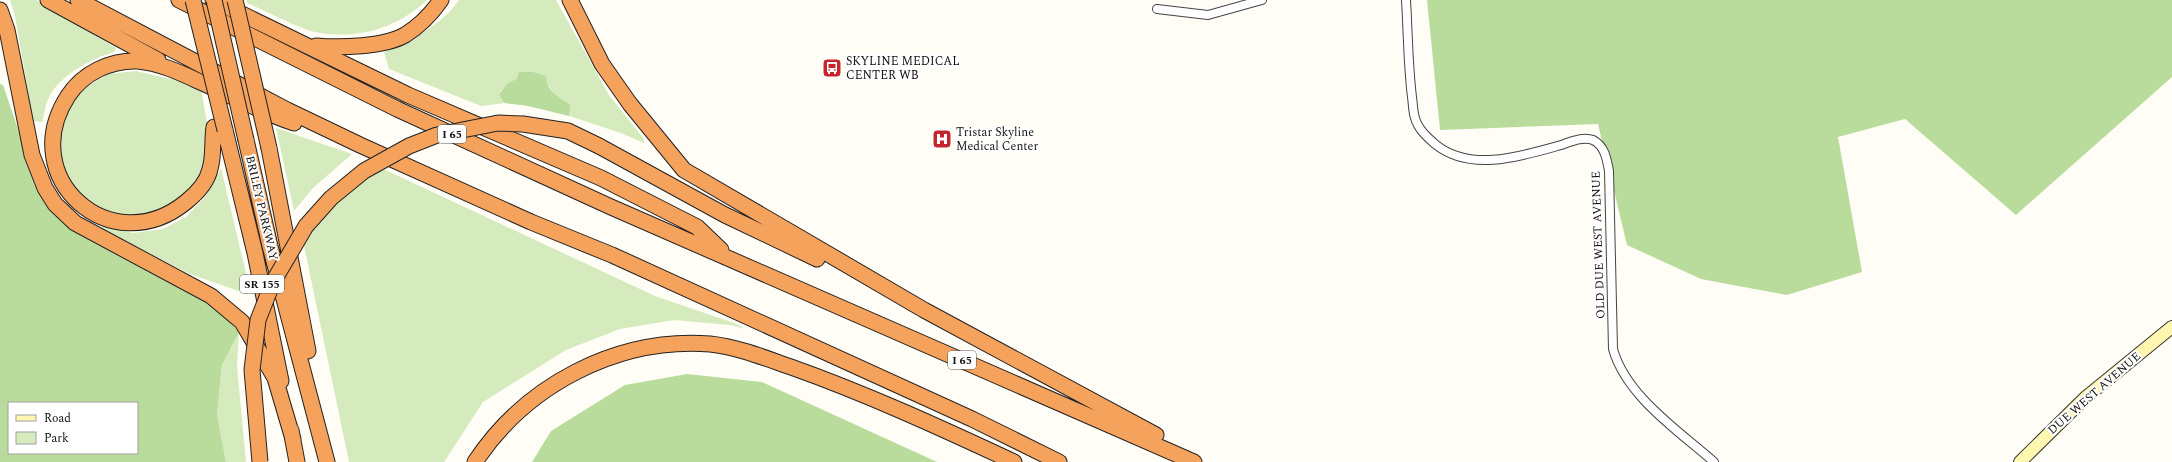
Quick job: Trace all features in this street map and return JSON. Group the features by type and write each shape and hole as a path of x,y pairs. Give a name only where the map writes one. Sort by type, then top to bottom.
{"highway":[{"path":"48,0 193,78"},
{"path":"78,0 280,106 360,145 531,222 620,258 972,419 1060,462"},
{"name":"I 65","path":"179,0 397,109 604,203 1194,462"},
{"path":"192,0 204,45 220,128 210,170 199,191 176,210 158,218 131,224 113,222 94,213 77,200 61,181 52,154 53,126 61,106 75,85 93,72 115,63 138,61 162,66 193,78 290,122 360,145"},
{"path":"213,0 408,95 601,178 697,227 729,257"},
{"name":"BRILEY PARKWAY","path":"213,0 270,246 323,440 327,462"},
{"path":"235,0 269,148 313,377 323,419 323,440"},
{"path":"282,33 315,46 336,47 381,42 404,35 422,21 441,0"},
{"path":"570,0 602,64 630,104 684,170 924,310 1205,462"},
{"path":"0,10 7,30 32,155 45,188 55,204 75,223 190,283 211,296 238,318 275,378 293,439"},
{"path":"260,462 252,370 258,320 273,282 306,226 331,198 364,171 409,146 437,135 498,123 523,124 568,131 599,146 725,215 924,310"},
{"name":"BRILEY PARKWAY","path":"220,128 255,253 297,462"},
{"path":"475,462 490,438 516,412 567,376 618,354 654,346 684,343 711,344 734,349 826,379 1014,462"}],"main road":[{"name":"DUE WEST AVENUE","path":"2020,462 2085,398 2172,327"}],"street":[{"path":"1157,9 1208,15 1262,0"},
{"name":"OLD DUE WEST AVENUE","path":"1406,0 1410,82 1415,119 1425,136 1440,148 1456,156 1472,159 1498,160 1532,153 1579,139 1592,140 1601,147 1607,158 1609,171 1613,349 1617,365 1637,393 1714,462"}],"green space":[{"path":"10,0 36,0 116,48 114,52 88,62 64,78 48,98 42,122 33,121 15,16"},
{"path":"247,0 427,0 402,18 375,30 361,33 331,34 308,30 247,3"},
{"path":"459,0 556,0 609,95 644,139 644,143 621,133 569,116 571,105 556,96 546,82 526,80 515,81 510,83 499,93 504,103 481,106 389,69 384,52 425,31 444,17"},
{"path":"1427,0 2172,0 2172,77 2016,215 1905,119 1838,137 1862,272 1787,295 1701,279 1627,245 1598,124 1440,130"},
{"path":"136,71 180,81 201,89 207,123 208,157 202,175 192,190 159,213 127,218 99,209 82,197 70,181 61,162 60,125 67,107 82,89 108,74"},
{"path":"519,72 533,72 546,76 548,86 554,94 571,105 569,116 528,106 504,103 499,94 508,83 517,79"},
{"path":"0,84 3,85 38,188 79,233 202,296 223,314 239,332 222,365 217,415 226,462 0,462"},
{"path":"276,128 352,154 313,188 294,211"},
{"path":"379,167 655,296 737,324 745,329 730,325 674,320 620,329 566,350 483,402 444,462 349,462 303,241 326,208"},
{"path":"221,168 250,290 247,294 190,274 99,228 103,226 133,233 163,229 186,217 206,196"},
{"path":"239,332 237,366 246,462 226,462 217,415 222,365"},
{"path":"687,374 762,382 937,462 532,462 551,431 625,385"}],"place":[{"name":"SKYLINE MEDICAL CENTER WB","path":"832,68"},
{"name":"Tristar Skyline Medical Center","path":"942,139"}]}
